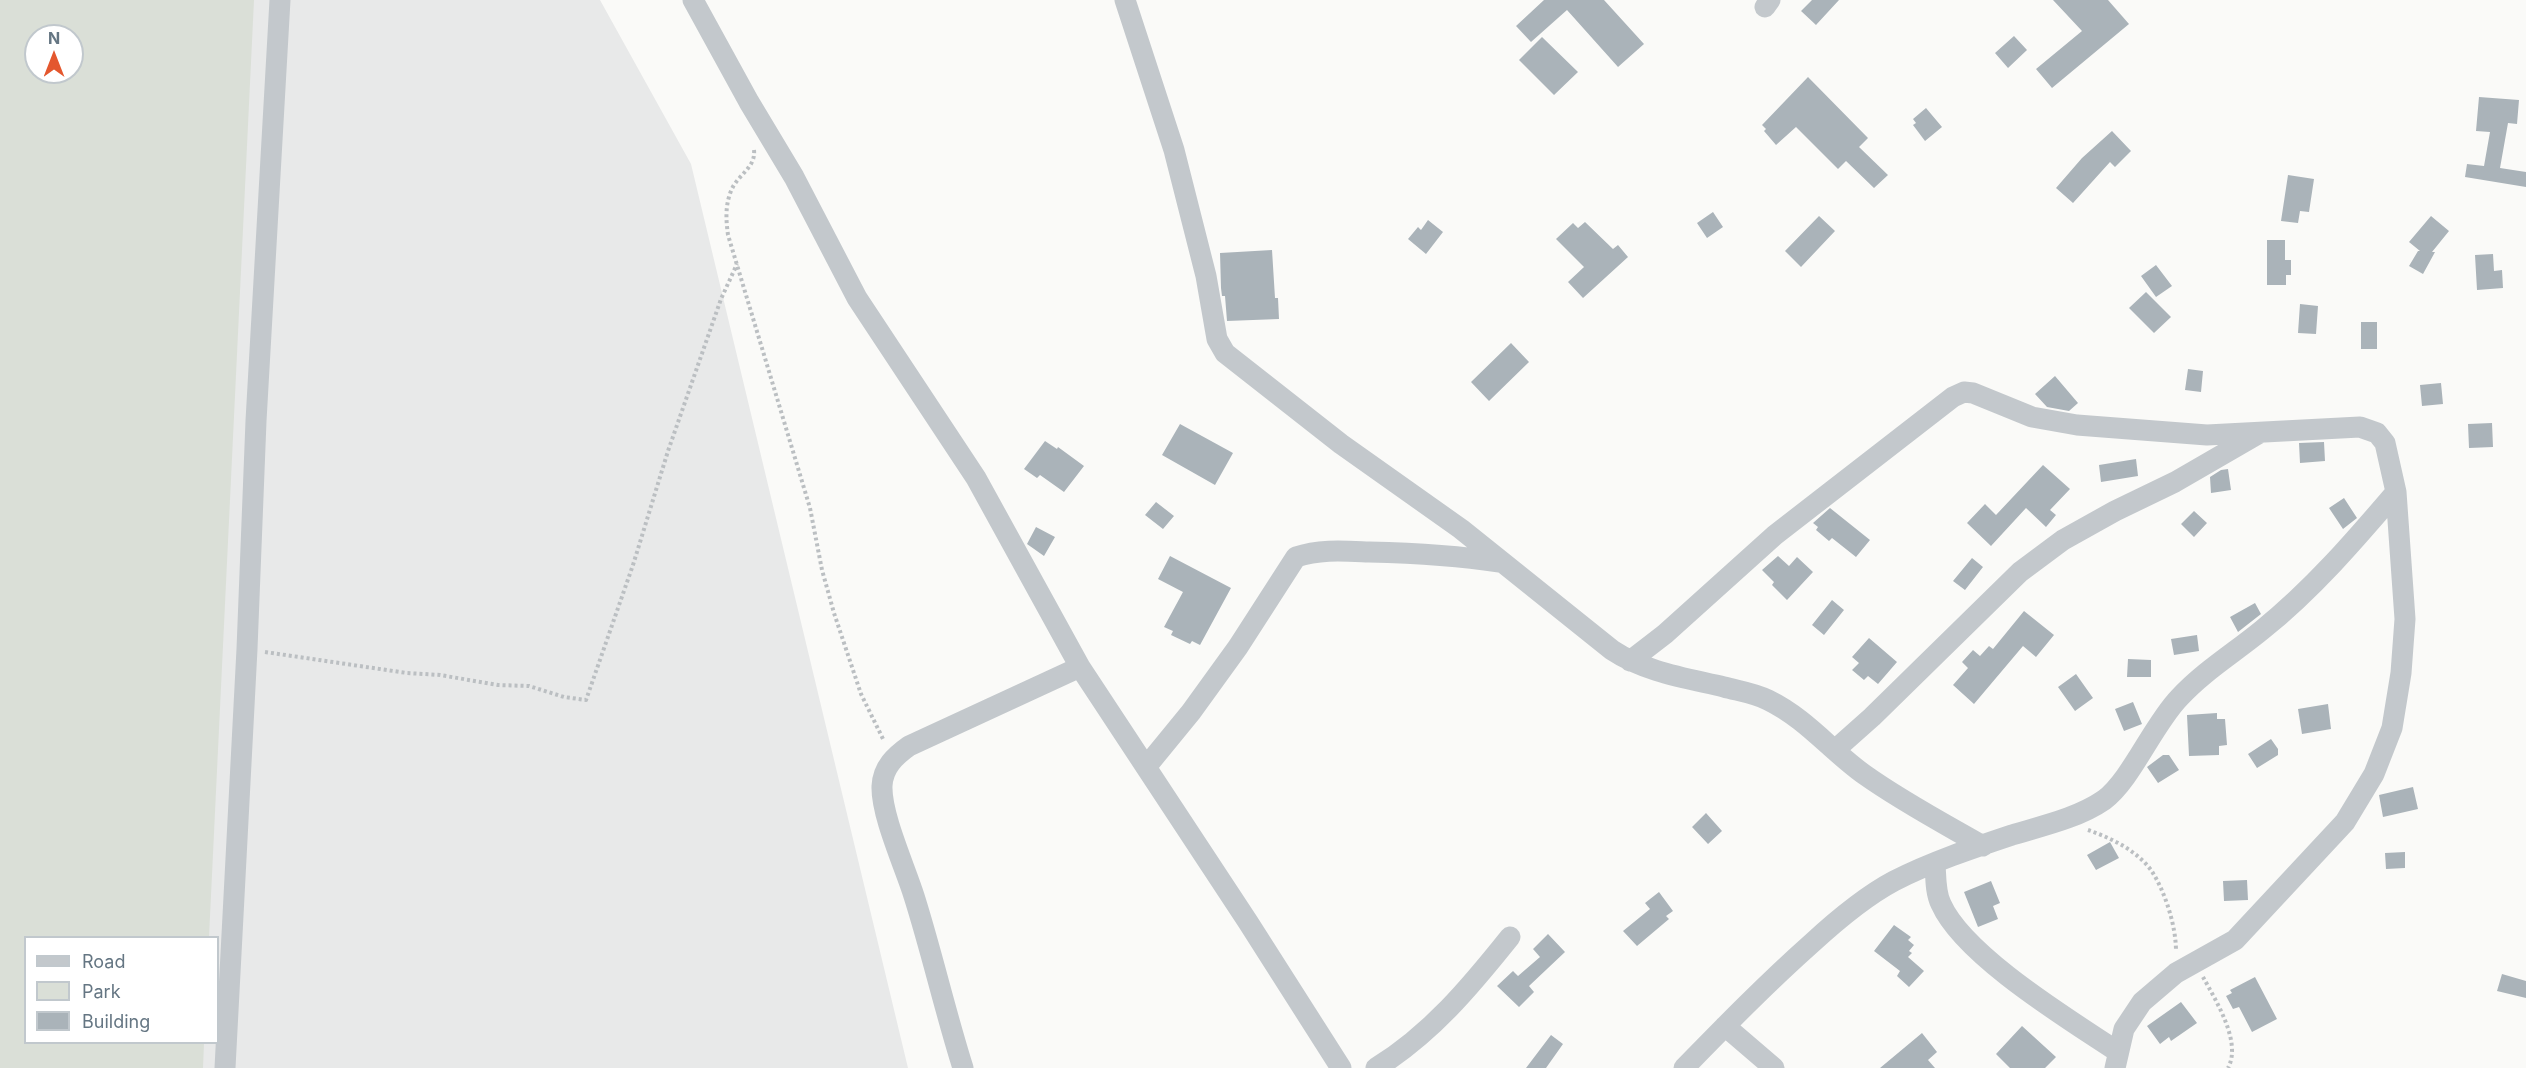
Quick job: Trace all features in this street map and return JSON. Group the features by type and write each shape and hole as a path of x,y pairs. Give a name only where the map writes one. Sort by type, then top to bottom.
{"street":[{"path":"225,1068 279,0"},
{"path":"693,0 749,102 794,177 857,298 976,478 1080,667 1341,1068"},
{"path":"1125,0 1174,150 1206,276 1217,339 1225,353 1341,444 1461,529 1498,562 1580,623 1612,650 1630,661 1668,674 1765,699 1813,729 1864,774 1953,831 1983,846"},
{"path":"1630,661 1665,634 1775,535 1953,397 1964,392 1973,393 2032,417 2077,425 2207,435 2360,427 2377,433 2385,443 2396,492 2405,619 2401,673 2392,728 2373,774 2345,822 2235,940 2175,973 2142,1002 2130,1018 2117,1060 1985,957 1962,934 1945,913 1939,901 1935,863"},
{"path":"1836,749 1880,709 2019,572 2073,534 2115,510 2175,482 2261,433"},
{"path":"1684,1068 1749,1000 1832,925 1893,882 1935,863 2059,821 2103,800 2116,789 2150,735 2177,699 2210,669 2263,629 2310,586 2345,552 2396,492"},
{"path":"1146,767 1191,712 1238,647 1296,557 1311,552 1326,551 1396,552 1461,556 1498,562"},
{"path":"963,1068 938,972 884,801 884,779 893,758 909,746 1080,667"},
{"path":"1376,1068 1395,1056 1436,1023 1459,1000 1510,938"},
{"path":"1725,1026 1774,1068"}],"path":[{"path":"750,140 754,150 753,162 731,190 727,204 728,235 810,508 822,570 834,613 861,694 893,758"},
{"path":"247,649 406,673 440,675 498,685 529,686 564,697 586,700 633,565 668,451 721,299 737,264"},
{"path":"2059,821 2116,842 2150,870 2167,907 2173,929 2175,973"},
{"path":"2196,963 2221,1010 2233,1047 2228,1068"}],"shaded area":[{"path":"0,0 600,0 691,164 908,1068 0,1068"}],"green space":[{"path":"0,0 254,0 209,936 24,936 24,1044 204,1044 203,1068 0,1068"}],"building":[{"path":"1544,0 1604,0 1644,44 1618,67 1567,10 1531,42 1516,26"},
{"path":"1812,0 1839,0 1816,25 1801,11"},
{"path":"2053,0 2108,0 2129,24 2052,88 2036,69 2082,31"},
{"path":"2014,36 2027,50 2008,68 1995,53"},
{"path":"1542,37 1578,72 1554,95 1519,60"},
{"path":"1808,77 1868,138 1859,147 1888,175 1874,188 1846,161 1838,169 1796,127 1776,145 1764,131 1766,129 1762,125"},
{"path":"2479,97 2519,100 2517,124 2508,123 2500,168 2526,172 2526,187 2465,177 2467,164 2484,166 2490,132 2476,131"},
{"path":"1926,108 1942,127 1925,141 1913,125 1916,123 1913,119"},
{"path":"2112,131 2131,151 2115,167 2110,162 2073,203 2056,188 2082,158"},
{"path":"2288,175 2314,179 2309,212 2300,211 2298,223 2281,221"},
{"path":"1713,212 1723,227 1707,238 1697,223"},
{"path":"1819,216 1835,231 1801,267 1785,251"},
{"path":"2431,216 2449,231 2432,252 2435,252 2423,274 2409,266 2420,251 2409,242"},
{"path":"1428,220 1443,232 1426,254 1408,239 1418,227 1421,230"},
{"path":"1585,222 1613,249 1618,245 1628,257 1583,298 1568,282 1584,267 1556,239 1573,223 1578,228"},
{"path":"2267,240 2285,240 2285,260 2291,260 2291,275 2286,275 2286,285 2267,285"},
{"path":"1272,250 1275,298 1278,298 1279,319 1227,321 1225,296 1222,296 1221,288 1220,253"},
{"path":"2493,254 2494,271 2502,270 2503,288 2477,290 2475,255"},
{"path":"2156,265 2172,286 2156,297 2141,276"},
{"path":"2146,292 2171,317 2154,333 2129,308"},
{"path":"2300,304 2318,306 2316,334 2298,333"},
{"path":"2361,322 2377,322 2377,349 2361,349"},
{"path":"1511,343 1529,362 1489,401 1471,382"},
{"path":"2188,369 2203,371 2201,392 2185,390"},
{"path":"2055,376 2078,403 2069,411 2047,407 2035,394"},
{"path":"2441,383 2443,404 2422,406 2420,385"},
{"path":"2492,423 2493,447 2469,448 2468,424"},
{"path":"1180,424 1233,453 1215,485 1162,455"},
{"path":"1045,441 1057,449 1058,447 1084,466 1064,492 1040,475 1037,478 1024,469"},
{"path":"2324,442 2325,461 2300,463 2299,443"},
{"path":"2136,459 2138,476 2101,482 2099,465"},
{"path":"2043,465 2070,489 2050,510 2056,515 2046,527 2026,508 1991,546 1967,523 1985,504 1996,515"},
{"path":"2228,469 2231,490 2211,493 2210,477 2221,470"},
{"path":"2344,498 2357,518 2343,529 2329,508"},
{"path":"1156,502 1174,516 1163,529 1145,515"},
{"path":"1830,508 1870,540 1856,557 1832,538 1829,541 1816,530 1818,527 1813,523"},
{"path":"2194,511 2207,523 2194,537 2181,524"},
{"path":"1036,527 1055,537 1044,556 1027,544"},
{"path":"1170,556 1231,588 1200,645 1192,641 1190,644 1171,635 1173,631 1164,627 1183,592 1158,579"},
{"path":"1778,556 1789,566 1797,557 1813,572 1787,600 1772,585 1774,582 1762,570"},
{"path":"1972,558 1983,567 1965,590 1953,581"},
{"path":"1832,600 1844,610 1824,635 1812,625"},
{"path":"2255,603 2261,614 2238,632 2230,617"},
{"path":"2024,611 2054,635 2036,657 2023,646 1974,704 1953,685 1968,668 1962,662 1973,650 1980,656 1989,646 1993,649"},
{"path":"2197,635 2199,651 2174,655 2171,639"},
{"path":"1869,638 1897,662 1878,684 1868,676 1864,680 1852,670 1859,663 1852,657"},
{"path":"2128,659 2151,660 2151,677 2127,677"},
{"path":"2076,674 2093,698 2075,711 2058,687"},
{"path":"2133,702 2142,724 2124,731 2115,709"},
{"path":"2328,704 2331,729 2302,734 2298,709"},
{"path":"2217,713 2217,719 2225,719 2227,745 2219,746 2219,755 2189,756 2187,715"},
{"path":"2271,739 2278,749 2278,755 2257,768 2248,754"},
{"path":"2163,755 2169,755 2179,770 2158,783 2147,767"},
{"path":"2413,787 2418,809 2383,817 2379,795"},
{"path":"1706,813 1722,831 1708,844 1692,827"},
{"path":"2110,842 2119,858 2096,870 2087,855"},
{"path":"2405,852 2405,868 2386,869 2385,853"},
{"path":"2247,880 2248,900 2224,901 2223,881"},
{"path":"1991,881 2000,903 1993,906 1998,919 1978,927 1964,892"},
{"path":"1659,892 1673,911 1666,916 1669,919 1637,946 1623,931 1650,909 1645,903"},
{"path":"1894,925 1911,937 1908,940 1914,945 1908,957 1924,971 1909,987 1897,976 1900,971 1874,951"},
{"path":"1548,934 1565,952 1529,986 1534,992 1519,1007 1497,986 1513,971 1518,976 1540,957 1533,949"},
{"path":"2502,974 2526,981 2526,998 2497,991"},
{"path":"2255,977 2277,1019 2252,1032 2239,1007 2233,1009 2226,996 2232,993 2230,990"},
{"path":"2181,1002 2197,1023 2171,1041 2169,1037 2160,1044 2147,1026"},
{"path":"2022,1026 2056,1057 2045,1068 2010,1068 1996,1054"},
{"path":"1922,1033 1937,1052 1928,1060 1935,1068 1880,1068"},
{"path":"1551,1035 1563,1044 1546,1068 1526,1068"}]}
